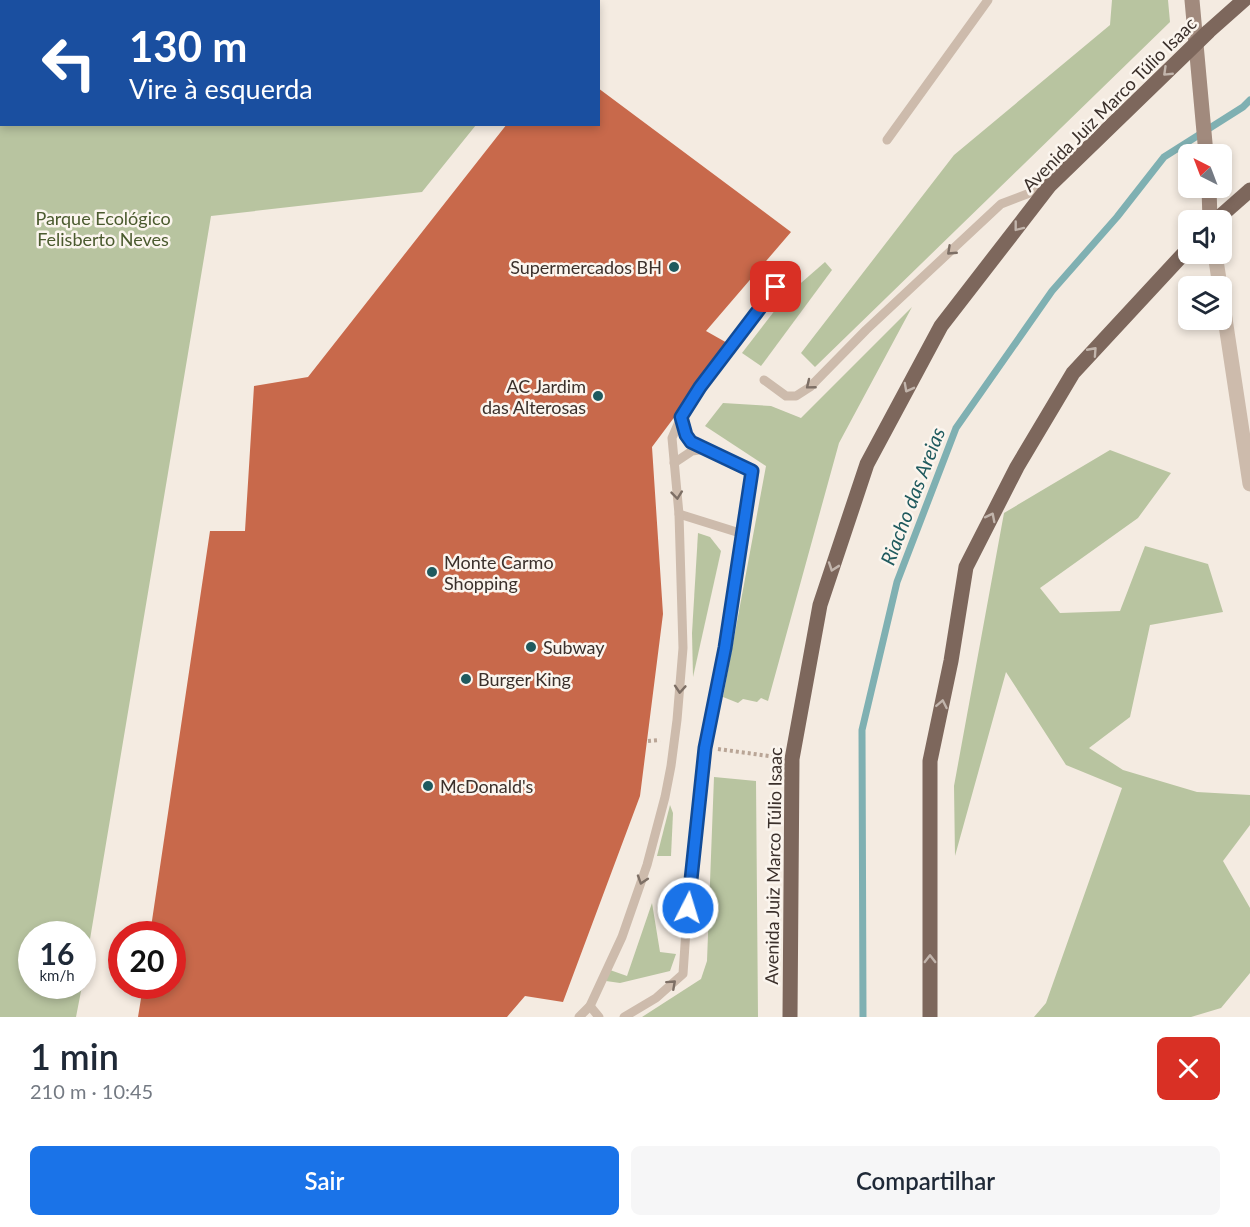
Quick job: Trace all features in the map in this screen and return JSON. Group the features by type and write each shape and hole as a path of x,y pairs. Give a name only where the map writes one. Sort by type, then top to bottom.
{"main road":[{"path":"1192,0 1205,144"},
{"name":"Avenida Juiz Marco Túlio Isaac","path":"790,1017 792,759 820,604 867,464 941,326 1050,185 1244,0"},
{"path":"1227,210 1250,190"},
{"path":"930,1017 930,761 951,662 966,567 1017,467 1073,374 1178,260"}],"street":[{"path":"1227,330 1250,484"}],"lane":[{"path":"887,140 988,0"},
{"path":"764,380 786,396 796,396 810,387 866,330 1001,204 1050,185"},
{"path":"579,1017 590,1006 622,937 637,896 665,797 671,766 683,648 679,514 672,438 681,417 700,387 788,270"},
{"path":"624,1017 656,998 683,974 689,886 705,748 725,648 752,471 691,442 686,435 681,417"},
{"path":"674,463 692,451 706,449"},
{"path":"679,514 743,534"},
{"path":"590,1006 599,1017"}],"path":[{"path":"705,748 792,759"}],"green space":[{"path":"1112,0 1168,0 1170,22 815,367 801,353 954,155 1110,25"},
{"name":"Parque Ecológico Felisberto Neves","path":"0,126 475,126 422,192 211,216 93,921 18,921 18,999 79,999 76,1017 0,1017"},
{"path":"825,262 832,270 761,366 742,353 786,296"},
{"path":"912,307 839,443 768,701 761,698 757,702 743,699 738,703 723,697 766,466 705,426 723,403 771,406 801,418"},
{"path":"1110,450 1171,473 1138,518 1040,588 1060,613 1120,611 1145,546 1208,564 1223,612 1150,625 1130,717 1089,748 1123,770 1197,792 1250,795 1250,825 1223,861 1250,908 1250,973 1221,1008 1191,1017 1034,1017 1046,1003 1122,788 1066,765 1006,672 955,856 954,786 1004,513"},
{"path":"698,533 710,537 721,551 693,677 692,633"},
{"path":"714,777 756,781 758,1017 642,1017 701,979 707,961"},
{"path":"670,805 673,813 671,856 657,856"},
{"path":"652,903 660,952 676,954 670,971 620,983 606,981 610,970 627,976"}],"building":[{"name":"Monte Carmo Shopping","path":"600,89 791,232 706,331 729,344 652,447 663,614 640,796 563,1002 525,996 507,1017 138,1017 141,999 186,999 186,921 152,921 210,531 245,531 254,386 308,377 505,126 600,126"}],"waterway":[{"name":"Riacho das Areias","path":"863,1017 862,730 897,582 956,428 1052,291 1117,217 1164,157 1243,107 1250,100"}],"place":[{"name":"Supermercados BH","path":"674,267"},
{"name":"AC Jardim das Alterosas","path":"598,396"},
{"name":"Monte Carmo Shopping","path":"432,572"},
{"name":"Subway","path":"531,647"},
{"name":"Burger King","path":"466,679"},
{"name":"McDonald's","path":"428,786"}],"route":[{"path":"688,908 705,748 725,648 752,471 691,442 686,435 681,417 700,387 776,287"}]}
